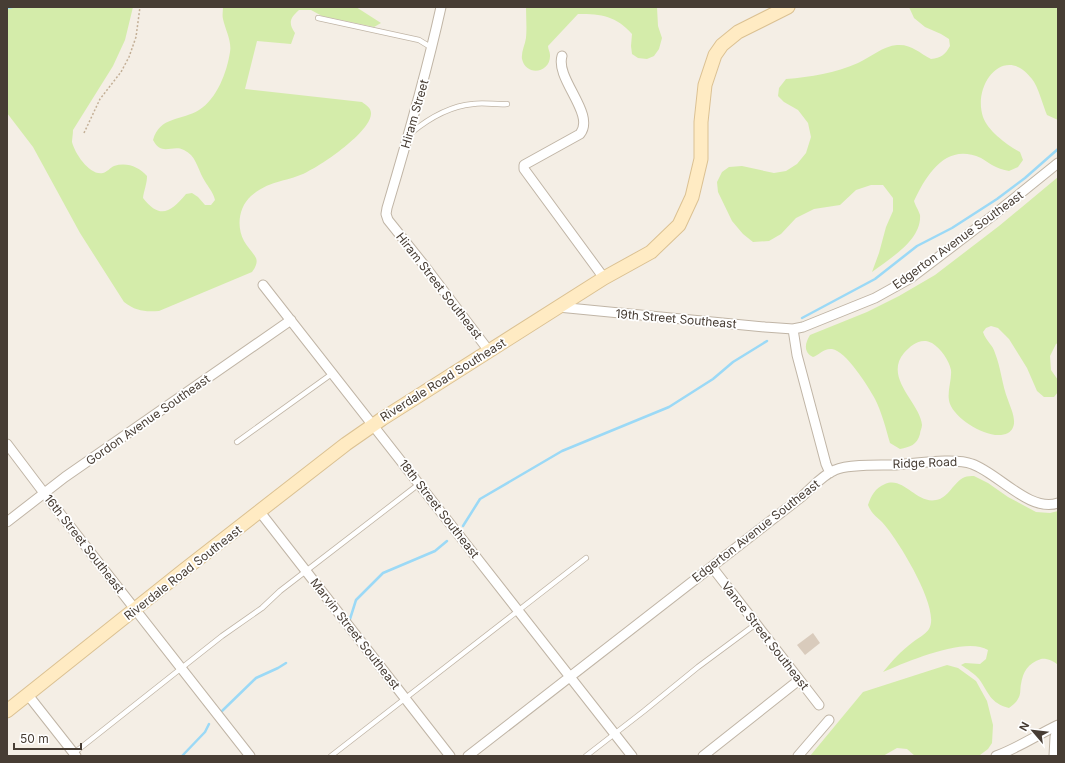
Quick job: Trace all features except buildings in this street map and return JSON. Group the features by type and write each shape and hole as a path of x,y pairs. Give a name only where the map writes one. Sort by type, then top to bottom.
{"street":[{"name":"Hiram Street","path":"388,220 386,214 387,208 410,134 441,7"},
{"name":"Riverdale Road Southeast","path":"7,711 346,444 604,278 651,252 679,225 692,197 700,159 700,122 704,92 715,54 726,41 738,32 788,7"},
{"path":"562,56 561,62 564,72 584,120 583,131 524,165 524,169 604,278"},
{"name":"Edgerton Avenue Southeast","path":"468,756 800,498 830,472 826,464 797,355 793,329 803,328 875,298 911,278 1058,163"},
{"name":"Hiram Street Southeast","path":"388,220 489,351"},
{"name":"18th Street Southeast","path":"263,285 420,483 632,756"},
{"name":"19th Street Southeast","path":"558,307 793,329"},
{"name":"Gordon Avenue Southeast","path":"7,522 65,477 291,320"},
{"name":"16th Street Southeast","path":"7,444 250,756"},
{"name":"Ridge Road","path":"830,472 841,468 869,465 962,461 979,467 1018,493 1033,501 1049,505 1058,503"},
{"name":"Marvin Street Southeast","path":"260,512 450,756"},
{"name":"Vance Street Southeast","path":"712,566 819,705"},
{"path":"703,756 799,680"},
{"path":"28,695 75,755"},
{"path":"798,756 829,720"},
{"path":"996,756 1018,747 1047,730 1058,727"},
{"path":"1054,756 1055,737 1058,727"}],"lane":[{"path":"318,18 419,40 432,48"},
{"path":"410,134 427,121 460,106 473,104 507,104"},
{"path":"237,442 333,373"},
{"path":"75,755 181,668 222,636 262,608 280,591 420,483"},
{"path":"331,756 586,558"},
{"path":"586,756 698,666 756,624"}],"path":[{"path":"84,132 100,99 121,72 129,57 136,37 140,7"}],"green space":[{"path":"7,7 133,7 125,40 113,66 73,130 72,142 80,158 88,168 93,171 103,173 114,166 128,165 144,173 147,176 147,182 143,198 149,205 160,211 170,209 186,194 192,193 205,205 211,205 215,200 196,162 188,152 175,148 160,148 153,140 156,132 166,123 199,110 216,92 224,76 229,60 230,48 223,18 223,7 356,7 381,23 374,27 322,16 311,10 299,10 291,21 291,26 295,33 291,44 257,41 245,89 362,102 370,110 371,113 369,120 364,129 355,138 334,155 300,175 265,187 247,200 241,211 240,229 244,241 257,260 252,272 159,311 144,311 136,309 124,302 80,233 33,147 7,113"},
{"path":"526,7 657,7 658,26 662,38 659,49 654,56 647,59 638,58 632,54 632,34 620,23 608,17 578,14 548,46 550,55 547,66 543,69 533,70 524,65 522,59 526,38"},
{"path":"909,7 1058,7 1058,120 1047,115 1034,82 1022,69 1011,65 1002,67 993,72 982,92 981,104 983,117 993,132 1009,146 1020,152 1023,160 1018,167 1009,171 998,168 981,158 969,154 958,154 948,157 939,163 925,181 914,201 920,215 916,233 903,248 872,272 886,227 893,211 893,198 883,185 871,185 856,190 840,205 814,209 796,218 781,234 769,241 753,242 743,234 732,221 718,192 717,182 722,172 729,167 742,166 774,173 786,171 797,164 806,153 811,137 808,123 798,110 784,102 778,96 779,88 786,79 814,76 832,72 858,63 882,50 897,45 915,49 931,59 940,57 944,54 950,46 949,39 925,27 914,18"},
{"path":"1058,177 1058,343 1050,356 1051,370 1058,380 1058,392 1054,397 1044,397 1037,391 1027,368 1009,339 998,328 991,326 986,328 983,332 994,350 1004,388 1014,417 1014,422 1012,430 1008,433 993,435 984,432 967,423 959,417 954,410 949,400 951,370 948,362 935,345 928,341 920,341 904,353 899,362 898,372 900,381 920,417 922,425 919,438 913,445 900,449 890,443 884,421 875,399 856,370 844,356 838,351 832,349 824,351 813,357 810,355 806,350 806,347 810,335 867,312 899,296 935,275 999,226"},
{"path":"974,476 1036,512 1050,513 1058,511 1058,665 1050,660 1041,659 1029,666 1023,676 1018,699 1009,708 994,700 977,677 961,665 965,663 980,664 986,659 988,650 978,647 966,646 951,648 906,662 883,672 905,649 928,631 931,620 929,607 917,577 893,536 870,509 868,505 871,498 879,488 885,484 892,483 904,487 922,498 936,500 948,493 961,479"},
{"path":"947,665 958,668 976,681 987,701 993,725 992,743 988,749 980,755 915,756 907,749 897,748 883,756 810,756 863,692"}],"waterway":[{"path":"7,8 12,7"},
{"path":"802,318 875,279 917,246 952,228 997,199 1025,178 1058,149"},
{"path":"463,526 480,499 562,451 669,407 713,379 733,362 767,341"},
{"path":"350,619 356,600 383,573 435,551 447,541"},
{"path":"222,711 256,678 286,663"},
{"path":"182,756 205,732 209,724"}]}
